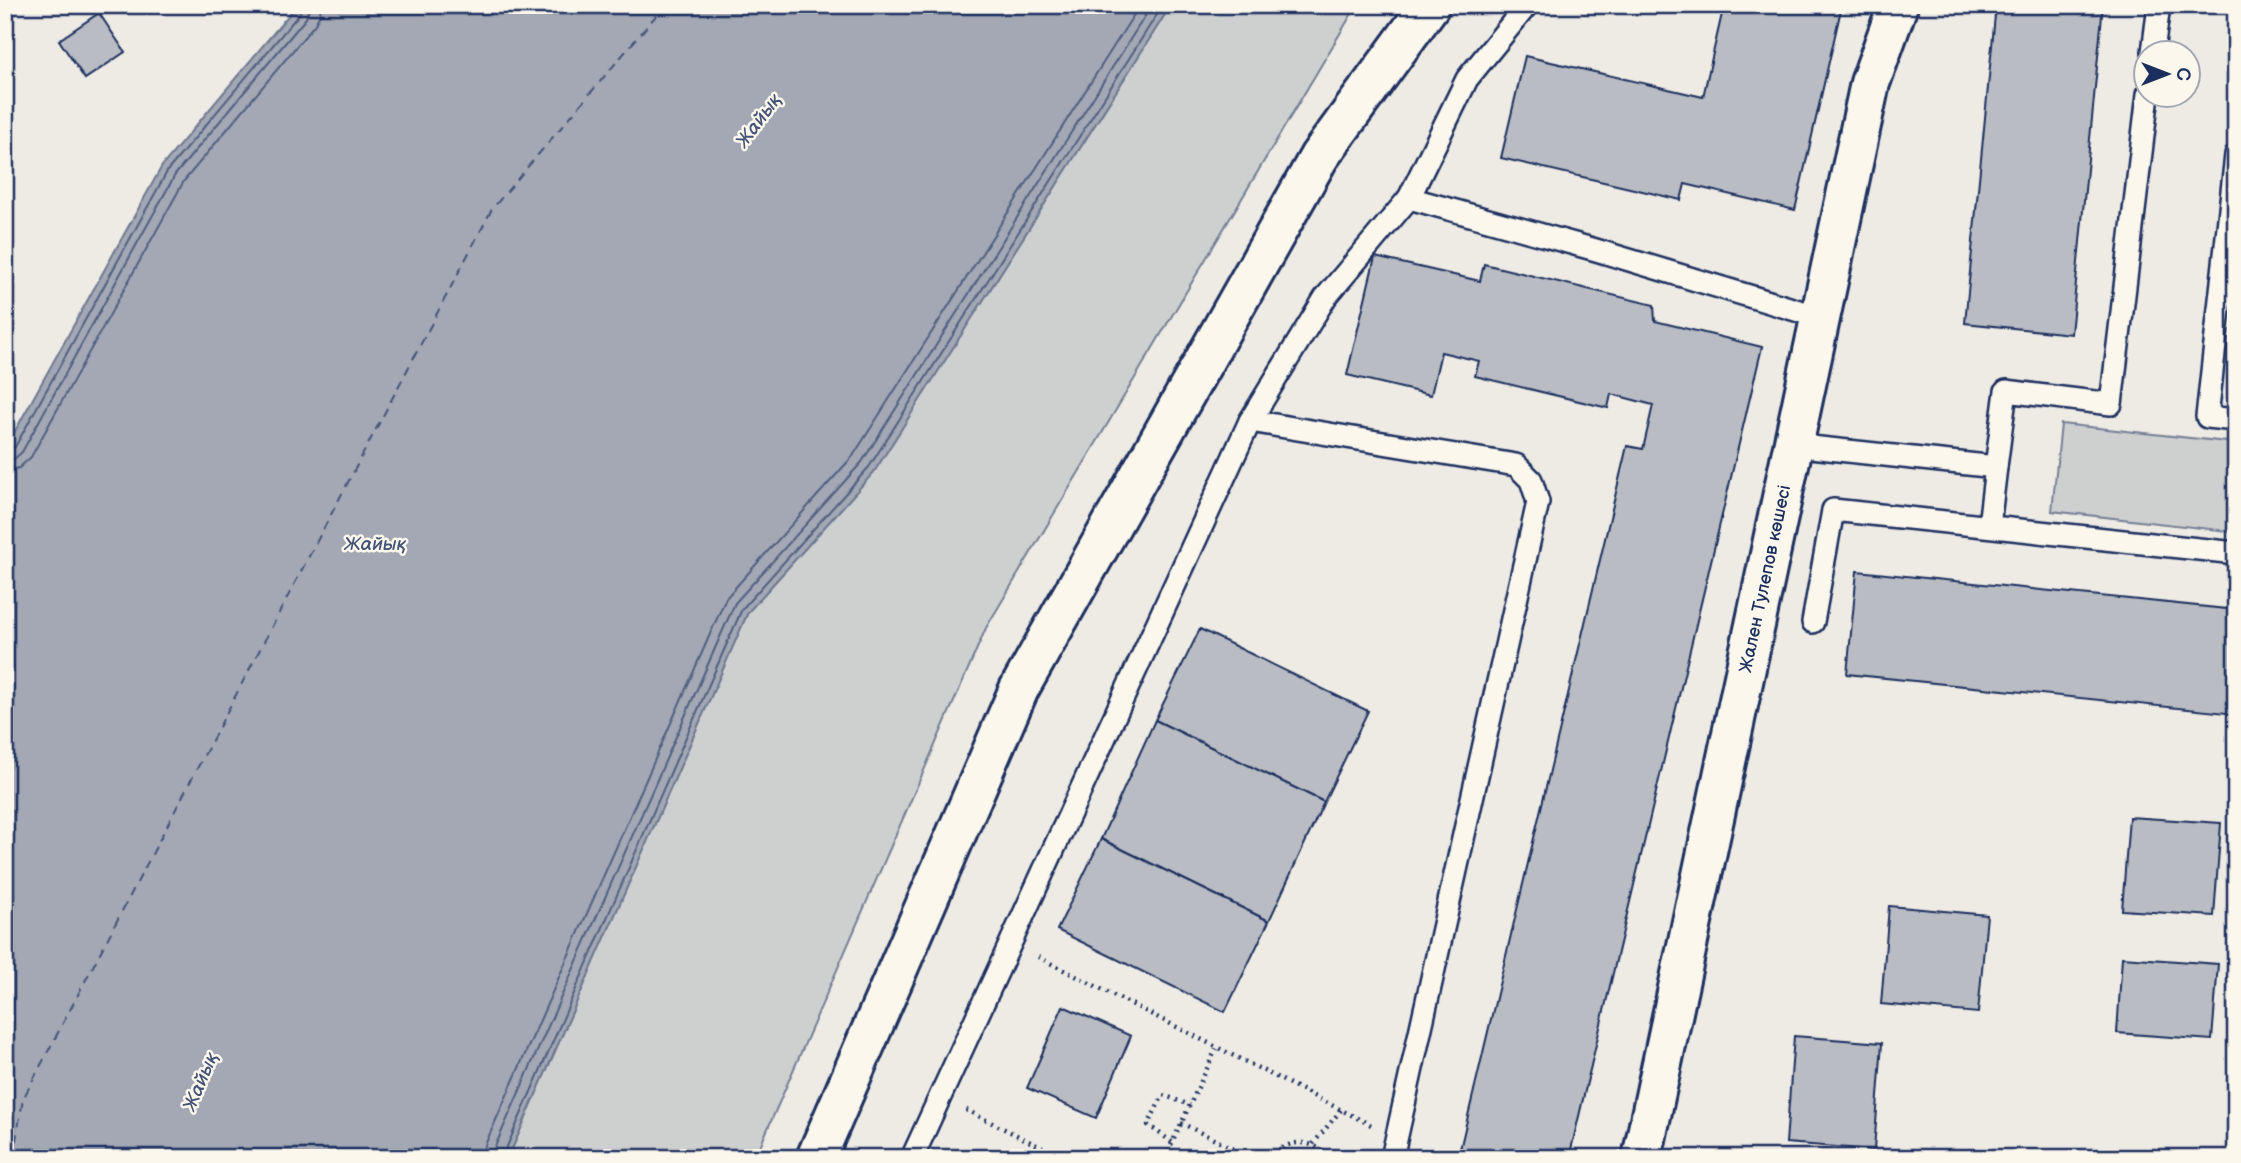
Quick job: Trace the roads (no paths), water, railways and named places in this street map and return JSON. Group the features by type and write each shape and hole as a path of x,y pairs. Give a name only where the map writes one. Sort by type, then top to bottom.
{"street":[{"path":"816,1158 1019,689 1319,157 1430,5"},
{"name":"Жален Тулепов көшесі","path":"1642,1158 1870,83 1898,5"}],"lane":[{"path":"912,1158 1250,421 1325,298 1409,198 1467,79 1527,5"},
{"path":"2155,38 2159,5"},
{"path":"1989,526 2007,391 2111,404 2146,108"},
{"path":"2236,155 2207,417 2236,420"},
{"path":"1409,198 1596,250 1819,317"},
{"path":"1250,421 1516,465 1531,480 1538,502 1394,1148"},
{"path":"1792,445 1996,467"},
{"path":"1813,622 1833,510 2236,554"}],"water":[{"name":"Жайық","path":"297,5 1171,5 874,472 748,612 508,1158 5,1158 5,449 162,166"}]}
